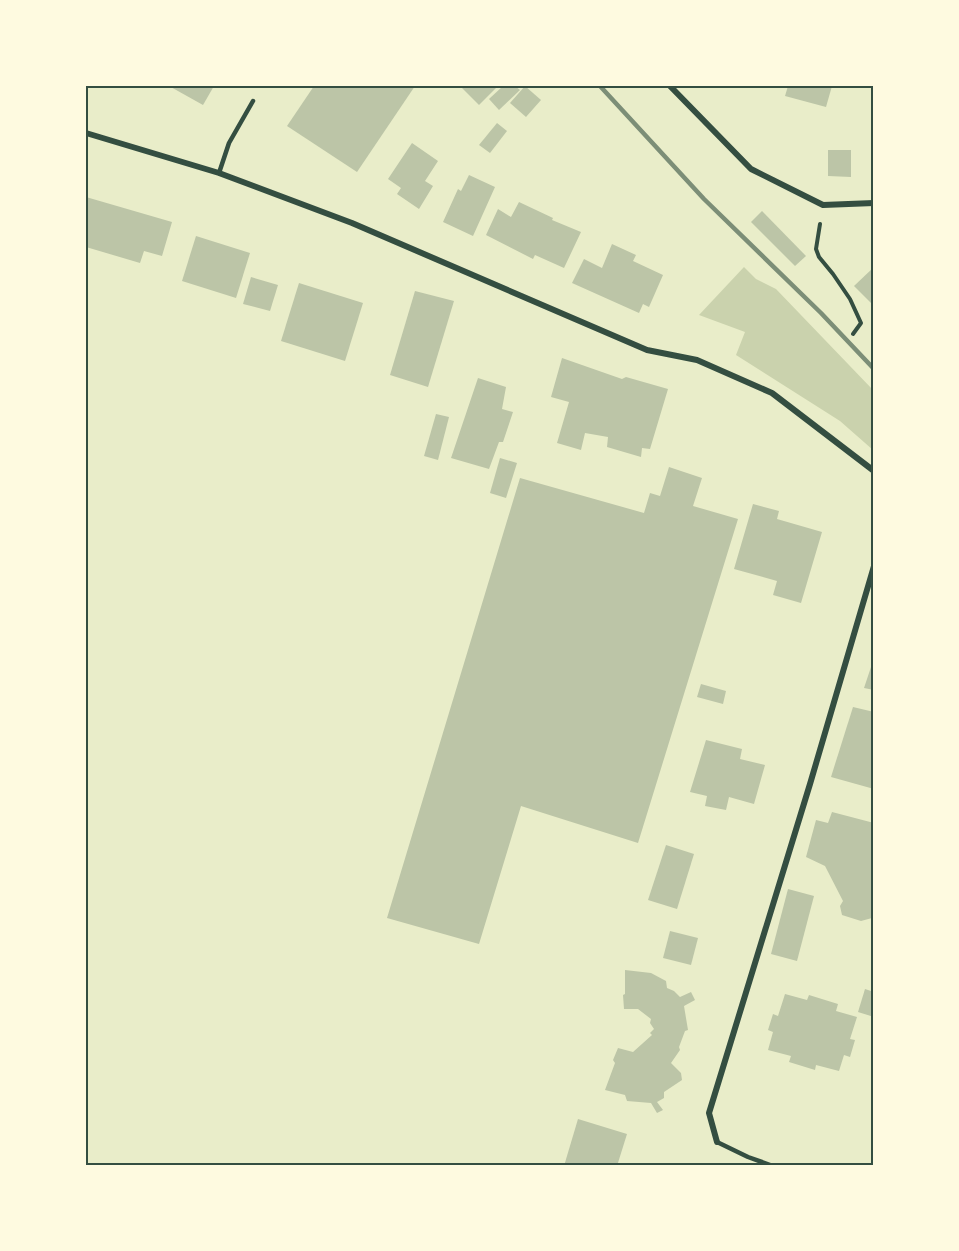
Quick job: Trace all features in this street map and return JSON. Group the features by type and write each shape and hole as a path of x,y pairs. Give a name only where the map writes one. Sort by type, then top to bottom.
{"street":[{"path":"670,86 751,169 823,205 873,203"},
{"path":"86,133 219,172 352,223 647,350 697,360 772,393 873,471"},
{"path":"717,1142 709,1113 810,784 873,566"}],"lane":[{"path":"219,172 229,143 253,101"},
{"path":"717,1142 773,1166"}],"path":[{"path":"823,205 816,249 819,257 852,303 861,323 853,333"}],"green space":[{"path":"744,267 756,279 776,289 873,390 873,450 840,421 736,355 745,332 699,315"}],"building":[{"path":"169,86 214,86 203,105"},
{"path":"314,86 415,86 357,172 287,126"},
{"path":"460,86 498,86 479,105"},
{"path":"503,86 515,86 520,90 499,110 489,99"},
{"path":"525,86 541,100 526,117 510,103"},
{"path":"788,86 832,86 826,107 785,96"},
{"path":"497,123 507,131 490,153 479,145"},
{"path":"412,143 438,161 425,181 433,186 419,209 397,194 401,188 388,179"},
{"path":"828,150 851,150 851,177 828,176"},
{"path":"469,175 495,187 473,236 443,222 458,189 461,191"},
{"path":"86,197 172,222 162,256 144,251 140,263 86,247"},
{"path":"519,202 553,218 552,220 581,232 564,268 535,255 533,259 486,235 498,209 511,217"},
{"path":"762,211 806,256 795,266 751,222"},
{"path":"196,236 250,253 236,298 182,281"},
{"path":"612,244 636,255 633,261 663,275 649,307 643,304 639,313 572,283 584,259 602,268"},
{"path":"874,267 874,306 854,286"},
{"path":"251,277 278,285 270,311 243,304"},
{"path":"299,283 363,303 345,361 281,341"},
{"path":"415,291 454,301 428,387 390,375"},
{"path":"562,358 622,379 626,377 668,389 650,449 642,448 641,457 607,447 608,437 585,433 581,450 557,443 569,402 551,397"},
{"path":"478,378 506,387 502,409 513,412 503,442 499,442 489,469 451,458"},
{"path":"436,414 449,417 438,460 424,456"},
{"path":"500,458 517,463 506,498 490,493"},
{"path":"669,467 702,478 693,506 738,519 638,843 521,806 479,944 387,918 520,478 644,513 650,493 660,496"},
{"path":"753,504 779,511 777,519 822,532 801,603 773,595 777,581 734,569"},
{"path":"874,661 874,690 864,688"},
{"path":"701,684 726,691 723,704 697,697"},
{"path":"853,707 874,712 874,789 831,777"},
{"path":"706,740 742,749 740,759 765,765 754,804 729,797 726,810 705,806 707,796 690,792"},
{"path":"832,812 874,823 874,920 872,918 861,921 842,915 840,906 843,901 825,866 806,857 816,820 828,823"},
{"path":"666,845 694,854 677,909 648,900"},
{"path":"788,889 814,896 797,961 771,954"},
{"path":"670,931 698,938 691,965 663,958"},
{"path":"625,970 651,973 666,981 667,988 680,997 691,992 695,1000 684,1006 688,1030 685,1031 680,1050 671,1063 681,1073 682,1080 664,1092 664,1098 657,1102 663,1110 657,1113 651,1103 627,1101 625,1095 605,1090 618,1048 633,1052 652,1035 650,1033 654,1029 650,1023 651,1019 638,1009 624,1009"},
{"path":"865,989 874,992 874,1017 858,1012"},
{"path":"785,994 807,1000 809,995 838,1004 836,1011 857,1017 850,1039 855,1040 850,1057 844,1055 839,1071 816,1065 815,1070 789,1062 791,1056 768,1050 773,1032 768,1030 773,1014 778,1016"},
{"path":"578,1119 627,1134 617,1166 564,1166"}],"railway":[{"path":"600,86 704,199 821,313 874,369"}]}
